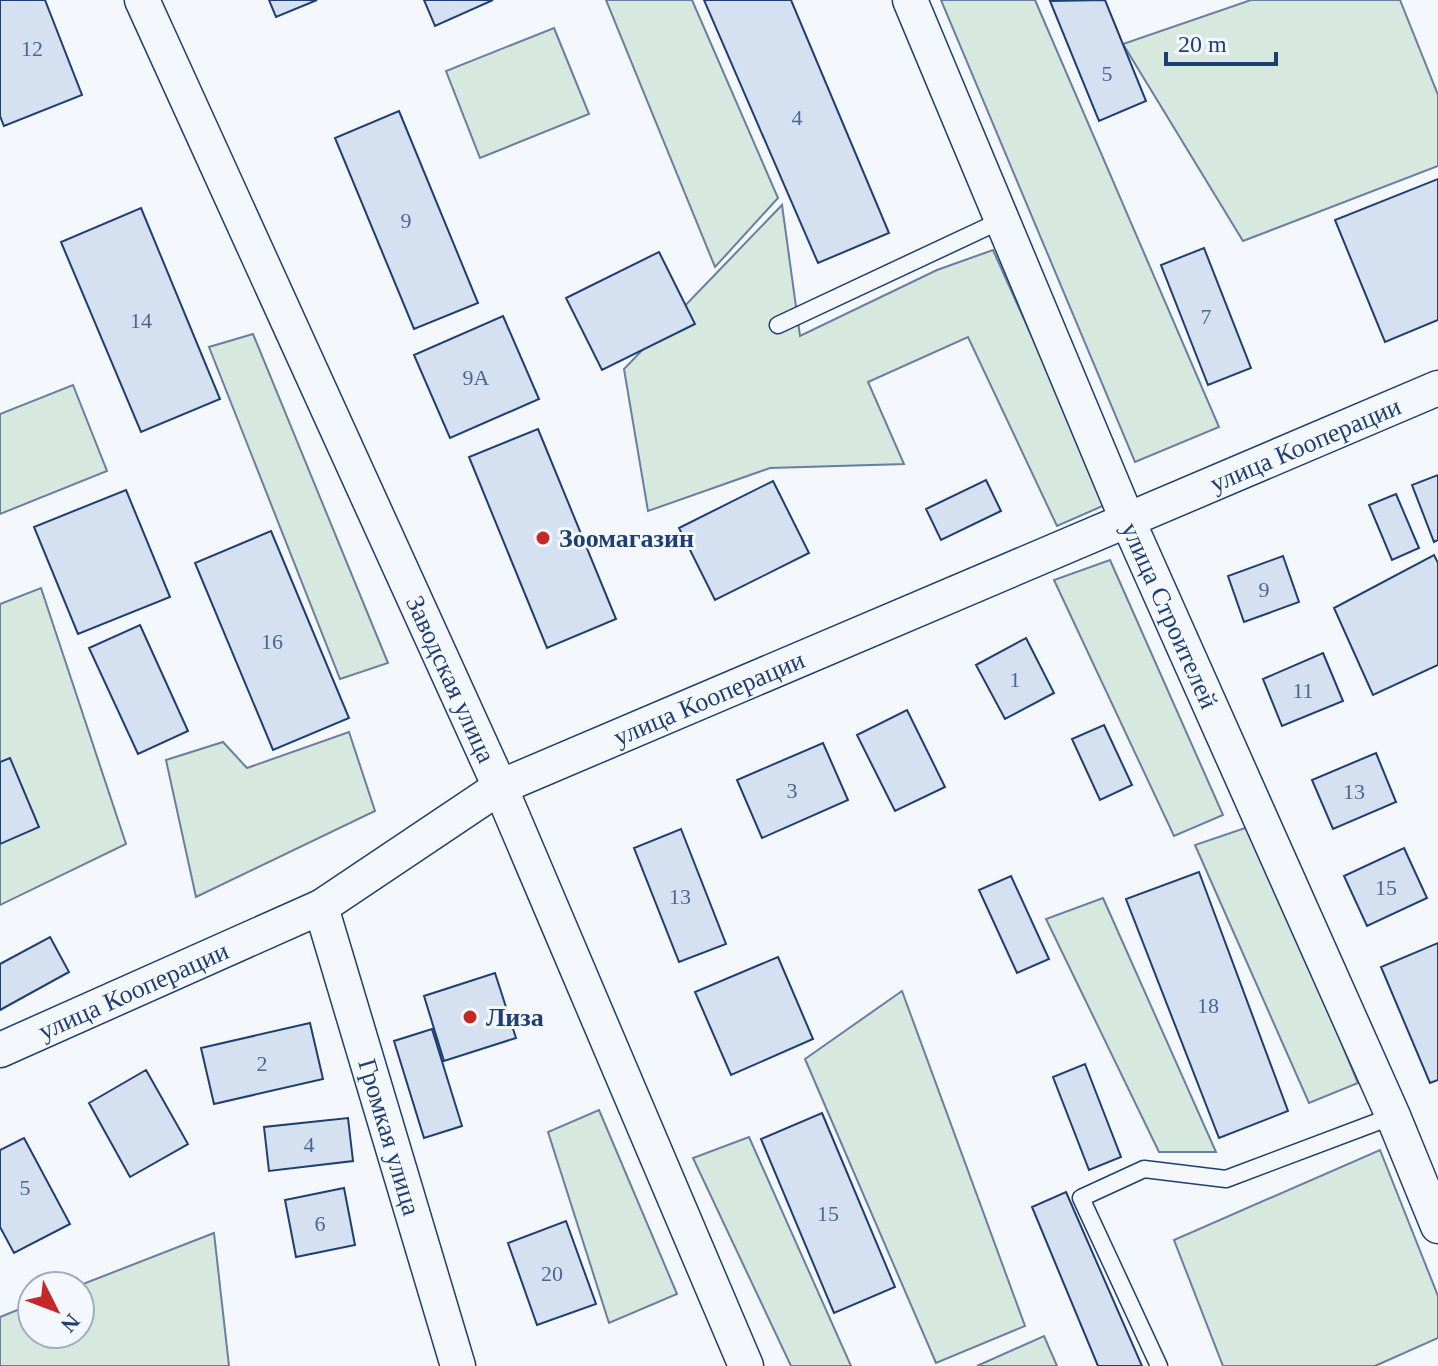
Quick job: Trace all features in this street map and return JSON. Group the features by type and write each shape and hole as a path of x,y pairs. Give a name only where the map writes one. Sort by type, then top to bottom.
{"street":[{"name":"Заводская улица","path":"142,0 500,787 746,1366"},
{"name":"улица Строителей","path":"910,0 1127,519 1393,1116 1438,1226"},
{"name":"улица Кооперации","path":"0,1050 321,907 500,787 1438,388"},
{"name":"Громкая улица","path":"321,907 458,1366"}],"lane":[{"path":"778,325 1002,220"},
{"path":"1159,1366 1081,1198 1144,1169 1226,1179 1393,1116"}],"shaded area":[{"path":"606,0 692,0 778,198 715,267"},
{"path":"941,0 1035,0 1219,427 1135,462"},
{"path":"1251,0 1400,0 1438,95 1438,166 1243,241 1123,44"},
{"path":"554,28 589,114 480,158 446,71"},
{"path":"782,205 800,336 937,270 993,250 1107,504 1057,526 968,337 868,382 904,464 770,468 648,511 624,369"},
{"path":"253,334 388,663 340,679 209,347"},
{"path":"73,385 107,471 0,514 0,414"},
{"path":"1110,560 1223,815 1174,836 1054,580"},
{"path":"41,588 126,844 0,905 0,604"},
{"path":"349,732 375,811 196,897 166,760 223,742 247,768"},
{"path":"1251,826 1358,1083 1309,1103 1195,845"},
{"path":"1103,898 1216,1152 1159,1152 1046,919"},
{"path":"902,991 1025,1326 936,1363 805,1059"},
{"path":"599,1110 677,1294 609,1323 548,1132"},
{"path":"749,1137 851,1366 791,1366 693,1158"},
{"path":"1380,1150 1438,1296 1438,1338 1375,1366 1223,1366 1174,1240"},
{"path":"214,1233 229,1366 0,1366 0,1317 16,1310 16,1350 96,1350 96,1279"},
{"path":"1044,1336 1057,1366 977,1366"}],"building":[{"path":"0,0 45,0 82,95 4,126 0,116"},
{"path":"269,0 317,0 276,17"},
{"path":"424,0 493,0 435,26"},
{"path":"704,0 791,0 889,233 818,263"},
{"path":"1105,0 1146,101 1099,121 1050,1"},
{"path":"399,111 478,303 414,329 335,138"},
{"path":"1438,179 1438,320 1385,342 1335,220"},
{"path":"141,208 220,399 141,432 61,242"},
{"path":"1204,248 1251,368 1208,385 1161,265"},
{"path":"659,252 695,324 602,370 566,298"},
{"path":"503,316 539,399 450,438 414,355"},
{"name":"Зоомагазин","path":"538,429 616,619 547,648 469,457"},
{"path":"1438,475 1438,540 1434,542 1412,485"},
{"path":"986,480 1001,511 941,540 926,509"},
{"path":"773,481 809,553 715,600 679,528"},
{"path":"126,490 170,597 78,634 34,527"},
{"path":"1396,494 1419,548 1392,560 1369,505"},
{"path":"271,531 349,718 273,750 195,563"},
{"path":"1434,555 1438,563 1438,665 1373,695 1334,608"},
{"path":"1283,556 1299,602 1244,622 1228,576"},
{"path":"140,625 188,731 138,754 89,648"},
{"path":"1026,638 1054,693 1005,719 976,665"},
{"path":"1323,653 1343,701 1282,726 1263,679"},
{"path":"907,710 945,787 895,811 857,735"},
{"path":"1104,725 1132,785 1100,800 1072,739"},
{"path":"823,743 848,800 762,838 737,780"},
{"path":"1376,753 1396,802 1333,829 1312,780"},
{"path":"10,758 39,827 0,844 0,762"},
{"path":"681,829 726,944 679,962 634,848"},
{"path":"1404,848 1427,898 1367,926 1344,876"},
{"path":"1199,872 1288,1111 1219,1138 1126,899"},
{"path":"1011,876 1049,959 1017,973 979,890"},
{"path":"50,937 69,972 0,1010 0,964"},
{"path":"1438,943 1438,1080 1430,1083 1381,967"},
{"path":"778,957 813,1039 731,1075 695,992"},
{"name":"Лиза","path":"495,973 516,1038 444,1061 424,996"},
{"path":"310,1023 323,1079 214,1104 201,1048"},
{"path":"432,1029 462,1126 424,1138 394,1041"},
{"path":"1085,1064 1121,1157 1089,1170 1053,1077"},
{"path":"146,1070 188,1144 130,1177 89,1103"},
{"path":"822,1113 895,1287 834,1313 761,1139"},
{"path":"348,1118 353,1161 269,1171 264,1127"},
{"path":"24,1138 70,1224 14,1253 0,1227 0,1150"},
{"path":"344,1188 355,1245 296,1257 285,1200"},
{"path":"1066,1192 1142,1366 1098,1366 1032,1207"},
{"path":"566,1221 596,1304 537,1325 508,1243"}],"place":[{"name":"Зоомагазин","path":"543,538"},
{"name":"Лиза","path":"470,1017"}]}
